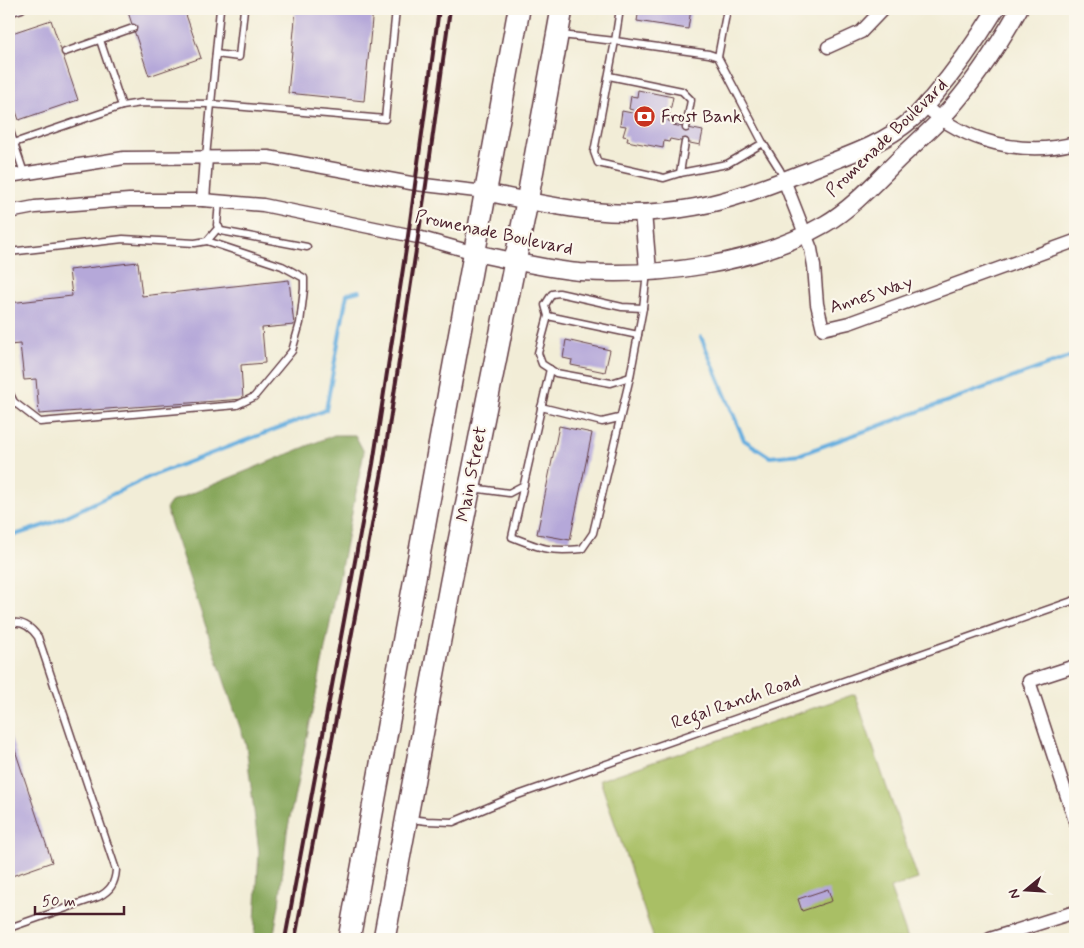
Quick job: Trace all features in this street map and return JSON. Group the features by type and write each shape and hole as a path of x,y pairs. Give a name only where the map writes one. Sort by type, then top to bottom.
{"highway":[{"name":"Main Street","path":"349,939 519,9"},
{"name":"Main Street","path":"384,939 514,261 527,202 562,9"}],"street":[{"path":"828,47 861,32 883,9"},
{"name":"Promenade Boulevard","path":"9,176 124,158 268,157 416,184 485,192 527,202 590,212 624,214 696,207 724,200 784,180 870,146 892,134 912,119 925,106 955,70 977,40 996,9"},
{"name":"Promenade Boulevard","path":"9,212 35,207 130,200 203,200 272,207 418,237 475,254 579,272 618,273 648,271 693,267 727,261 806,234 846,210 940,120 965,91 990,57 1019,9"},
{"path":"925,106 940,120 980,138 1000,144 1033,148 1057,148 1075,143"},
{"path":"203,200 206,157"},
{"name":"Annes Way","path":"784,180 806,234 814,266 817,304 823,329 849,323 1075,241"},
{"path":"643,213 648,271"},
{"path":"1075,666 1030,681 1075,822"},
{"path":"990,939 1075,912"}],"lane":[{"path":"9,13 22,9"},
{"path":"206,157 220,9"},
{"path":"216,54 240,57 244,9"},
{"path":"14,143 122,106 141,103 211,104 385,119 396,9"},
{"path":"620,9 594,152 598,163 664,178 727,164 763,143"},
{"path":"718,58 727,9"},
{"path":"65,52 133,28"},
{"path":"557,35 709,54 718,58 784,180"},
{"path":"100,40 122,106"},
{"path":"608,76 682,91 691,100 686,128"},
{"path":"9,128 24,173"},
{"path":"680,173 685,142"},
{"path":"219,202 218,227 222,231 307,247"},
{"path":"207,241 218,227"},
{"path":"9,252 123,239 195,243 207,241 282,266 304,278 300,323 292,351 254,396 237,405 40,422 14,402 9,392"},
{"path":"550,369 512,537 539,548 558,551 582,549 593,533 630,377 648,271"},
{"path":"630,377 611,383 556,373 542,364 538,353 548,316 545,305 552,294 559,293 622,307 643,308"},
{"path":"548,316 638,335"},
{"path":"542,407 602,422 619,418"},
{"path":"470,488 509,493 524,486"},
{"name":"Regal Ranch Road","path":"406,818 453,822 515,796 1075,600"},
{"path":"9,624 14,622 25,625 38,636 116,870 112,886 106,893 9,928"}],"green space":[{"path":"334,435 355,435 364,452 287,832 279,905 273,939 254,939 259,852 246,745 166,509 171,502"},
{"path":"855,694 918,879 890,888 908,939 654,939 600,780"}],"building":[{"path":"127,9 184,9 201,58 149,76"},
{"path":"296,9 373,9 364,101 288,93"},
{"path":"639,9 691,9 688,29 637,21"},
{"path":"51,20 78,100 19,120 9,91 9,34"},
{"name":"Frost Bank","path":"638,90 673,97 668,121 674,122 673,125 703,131 700,145 670,139 669,142 664,141 663,148 627,141 628,137 623,136 626,126 620,125 622,111 632,113 633,110 629,109 631,96 637,97"},
{"path":"138,262 142,296 289,280 294,325 262,328 265,363 241,365 243,399 39,414 36,379 24,380 20,344 9,345 9,303 72,296 69,270"},
{"path":"566,340 610,350 605,372 571,365 572,360 563,358"},
{"path":"559,426 592,433 570,540 537,534"},
{"path":"9,732 52,862 9,877"},
{"path":"828,889 832,901 802,911 798,899"}],"waterway":[{"path":"9,537 54,522 149,477 326,410 347,294 359,291"},
{"path":"701,337 744,440 770,457 801,454 1075,355"}],"railway":[{"path":"285,939 373,464 408,236 439,9"},
{"path":"295,939 383,466 426,185 450,9"}],"place":[{"name":"Frost Bank","path":"645,117"}]}
